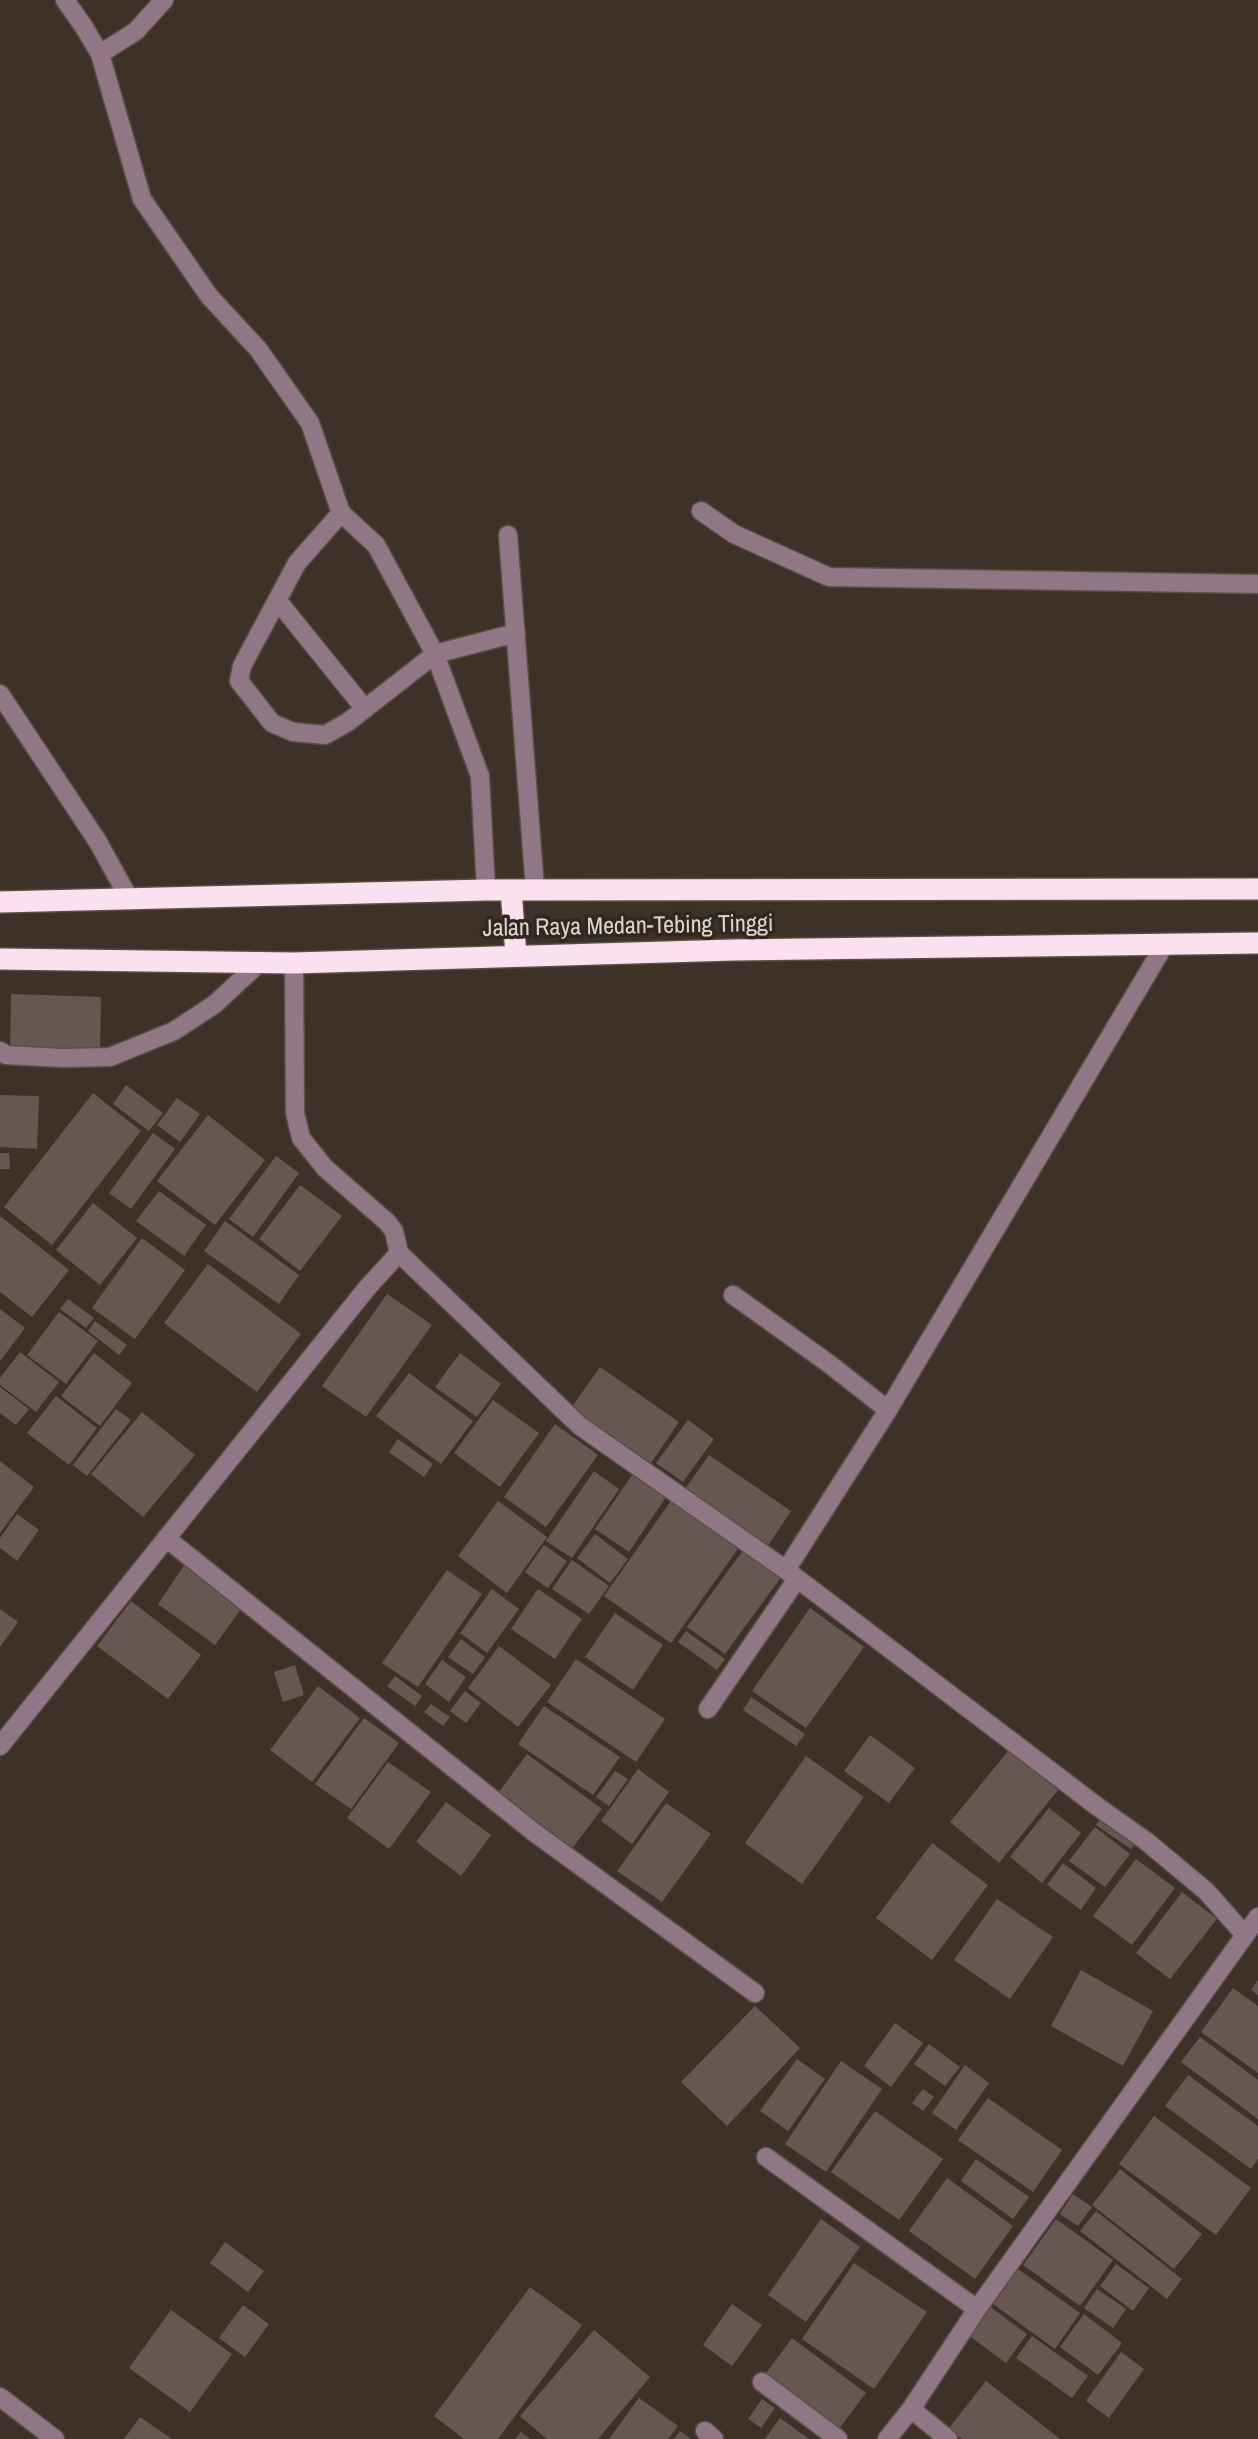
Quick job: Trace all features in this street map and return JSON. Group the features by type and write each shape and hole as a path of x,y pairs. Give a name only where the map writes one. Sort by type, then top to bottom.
{"highway":[{"name":"Jalan Raya Medan-Tebing Tinggi","path":"0,902 535,889 1258,889"},
{"path":"511,890 516,956"},
{"name":"Jalan Raya Medan-Tebing Tinggi","path":"0,959 294,963 733,950 1258,943"}],"street":[{"path":"65,0 100,54 142,199 209,296 258,349 310,423 341,513 376,545 435,654 480,776 486,890"},
{"path":"100,54 136,31 164,0"},
{"path":"701,511 734,534 829,576 1258,584"},
{"path":"341,513 297,563 242,666 239,681 272,723 293,732 325,734 365,709 435,654 516,633"},
{"path":"508,535 535,889"},
{"path":"277,600 365,709"},
{"path":"0,694 98,842 130,900"},
{"path":"708,1709 792,1575 1165,944"},
{"path":"0,1051 6,1055 34,1057 110,1057 174,1031 215,1004 260,962"},
{"path":"294,963 295,1113 301,1138 325,1168 387,1222 394,1231 398,1253 580,1426 792,1575 1146,1841 1206,1891 1245,1935"},
{"path":"0,1746 367,1288 398,1253"},
{"path":"733,1295 888,1410"},
{"path":"166,1538 535,1833 755,1993"},
{"path":"887,2439 911,2409 976,2309 1258,1917"},
{"path":"766,2157 976,2309"},
{"path":"762,2382 838,2439"},
{"path":"0,2397 55,2439"},
{"path":"911,2409 948,2439"}],"building":[{"path":"11,994 101,997 100,1055 10,1053"},
{"path":"126,1085 163,1113 149,1131 113,1104"},
{"path":"93,1093 141,1131 52,1245 4,1207"},
{"path":"0,1095 39,1096 37,1149 0,1147"},
{"path":"177,1098 200,1114 180,1142 157,1125"},
{"path":"208,1115 265,1160 215,1225 157,1181"},
{"path":"153,1133 175,1149 131,1209 109,1193"},
{"path":"0,1153 9,1153 10,1169 0,1169"},
{"path":"276,1156 299,1173 253,1237 229,1219"},
{"path":"300,1185 342,1216 300,1271 259,1239"},
{"path":"159,1191 206,1225 184,1256 136,1221"},
{"path":"93,1203 137,1238 100,1285 56,1250"},
{"path":"0,1216 69,1270 32,1317 0,1292"},
{"path":"225,1221 299,1275 279,1304 204,1251"},
{"path":"142,1238 185,1270 135,1339 92,1308"},
{"path":"208,1264 301,1334 257,1392 164,1323"},
{"path":"387,1294 432,1325 366,1417 322,1386"},
{"path":"68,1299 94,1318 86,1328 60,1309"},
{"path":"0,1309 25,1328 0,1361"},
{"path":"59,1312 98,1341 66,1384 27,1355"},
{"path":"95,1321 127,1345 119,1355 88,1331"},
{"path":"20,1352 59,1382 36,1412 0,1385 0,1378"},
{"path":"94,1353 132,1383 100,1426 61,1396"},
{"path":"460,1353 501,1384 477,1417 435,1387"},
{"path":"600,1367 679,1422 651,1463 571,1408"},
{"path":"409,1373 473,1421 441,1464 376,1416"},
{"path":"0,1387 29,1409 16,1425 0,1413"},
{"path":"56,1396 97,1428 69,1465 27,1433"},
{"path":"493,1400 539,1433 500,1487 454,1453"},
{"path":"116,1409 131,1420 87,1476 73,1465"},
{"path":"142,1412 195,1455 143,1517 91,1474"},
{"path":"688,1420 714,1439 683,1482 656,1463"},
{"path":"555,1424 598,1455 546,1527 504,1497"},
{"path":"398,1439 433,1464 424,1477 389,1452"},
{"path":"709,1455 791,1511 765,1550 682,1493"},
{"path":"0,1461 34,1487 0,1533"},
{"path":"594,1471 619,1489 572,1558 546,1541"},
{"path":"632,1475 666,1497 629,1552 595,1529"},
{"path":"673,1498 740,1546 671,1643 604,1596"},
{"path":"498,1501 547,1537 507,1593 458,1556"},
{"path":"17,1514 39,1530 17,1561 0,1548 0,1538"},
{"path":"595,1534 628,1559 610,1583 577,1558"},
{"path":"544,1545 567,1561 548,1588 525,1572"},
{"path":"744,1549 782,1576 725,1654 687,1627"},
{"path":"572,1560 609,1586 589,1614 552,1589"},
{"path":"185,1564 243,1606 215,1645 158,1604"},
{"path":"447,1570 482,1594 418,1687 382,1663"},
{"path":"492,1589 519,1609 487,1653 460,1633"},
{"path":"538,1589 582,1619 555,1659 511,1629"},
{"path":"131,1601 201,1655 168,1699 97,1646"},
{"path":"810,1608 864,1647 806,1728 752,1691"},
{"path":"0,1609 18,1622 0,1647"},
{"path":"615,1613 663,1645 633,1690 585,1657"},
{"path":"686,1631 725,1659 717,1670 678,1642"},
{"path":"461,1639 485,1657 473,1674 448,1657"},
{"path":"499,1646 551,1685 518,1727 468,1688"},
{"path":"576,1659 665,1719 636,1762 547,1702"},
{"path":"442,1660 466,1677 449,1702 425,1684"},
{"path":"295,1665 304,1695 283,1702 274,1672"},
{"path":"395,1676 422,1696 415,1706 387,1686"},
{"path":"318,1686 360,1718 312,1782 270,1750"},
{"path":"465,1691 481,1703 466,1723 450,1711"},
{"path":"751,1697 805,1734 796,1746 743,1710"},
{"path":"431,1704 450,1717 443,1726 424,1712"},
{"path":"544,1706 620,1757 593,1795 518,1744"},
{"path":"364,1718 399,1743 351,1809 315,1784"},
{"path":"870,1735 915,1768 889,1803 844,1771"},
{"path":"1009,1750 1058,1790 999,1863 950,1822"},
{"path":"527,1754 602,1809 570,1851 496,1796"},
{"path":"806,1756 864,1797 802,1884 745,1843"},
{"path":"388,1762 431,1792 389,1849 347,1818"},
{"path":"638,1769 669,1792 632,1844 601,1821"},
{"path":"615,1771 628,1779 609,1806 596,1797"},
{"path":"446,1802 491,1835 461,1876 416,1842"},
{"path":"666,1803 711,1834 662,1902 617,1871"},
{"path":"1049,1808 1081,1833 1042,1883 1010,1857"},
{"path":"1103,1815 1138,1839 1131,1849 1096,1825"},
{"path":"1095,1827 1130,1854 1105,1887 1069,1861"},
{"path":"932,1843 988,1885 932,1960 876,1918"},
{"path":"1136,1859 1175,1888 1132,1945 1093,1916"},
{"path":"1063,1863 1096,1888 1081,1910 1047,1885"},
{"path":"1182,1892 1217,1919 1170,1979 1136,1953"},
{"path":"997,1899 1053,1937 1010,1999 954,1960"},
{"path":"1081,1970 1153,2011 1123,2066 1051,2026"},
{"path":"1258,1980 1258,1995 1251,1990"},
{"path":"1233,1988 1258,2006 1258,2073 1201,2032"},
{"path":"755,2006 800,2048 727,2126 681,2082"},
{"path":"895,2023 923,2043 891,2087 864,2066"},
{"path":"1200,2037 1258,2080 1258,2119 1181,2062"},
{"path":"929,2044 960,2067 945,2086 914,2064"},
{"path":"797,2059 825,2079 788,2131 760,2111"},
{"path":"841,2061 882,2089 826,2172 785,2144"},
{"path":"965,2065 989,2083 956,2130 932,2113"},
{"path":"1188,2075 1258,2126 1258,2159 1251,2169 1165,2106"},
{"path":"923,2089 934,2097 923,2111 912,2103"},
{"path":"988,2098 1062,2150 1033,2192 958,2140"},
{"path":"875,2111 943,2159 899,2220 831,2172"},
{"path":"1154,2116 1251,2188 1216,2235 1119,2164"},
{"path":"976,2159 1029,2197 1013,2219 961,2181"},
{"path":"1120,2169 1202,2234 1174,2269 1092,2205"},
{"path":"947,2178 1013,2226 975,2279 909,2231"},
{"path":"1073,2194 1092,2207 1078,2226 1060,2214"},
{"path":"1096,2211 1182,2279 1167,2299 1080,2231"},
{"path":"821,2219 860,2247 806,2322 768,2295"},
{"path":"1056,2219 1113,2260 1080,2306 1023,2265"},
{"path":"225,2242 264,2271 248,2292 210,2263"},
{"path":"854,2263 927,2312 874,2389 802,2339"},
{"path":"1116,2264 1149,2288 1133,2311 1100,2286"},
{"path":"1018,2269 1080,2313 1055,2349 993,2304"},
{"path":"530,2287 582,2325 498,2439 464,2439 434,2416"},
{"path":"1097,2289 1126,2309 1113,2328 1084,2308"},
{"path":"732,2304 762,2325 732,2366 703,2345"},
{"path":"243,2305 269,2324 245,2357 219,2338"},
{"path":"989,2306 1027,2334 1006,2363 968,2335"},
{"path":"171,2310 232,2354 190,2412 129,2368"},
{"path":"1084,2314 1122,2343 1098,2375 1060,2347"},
{"path":"594,2330 650,2377 598,2439 547,2439 520,2416"},
{"path":"1032,2336 1088,2376 1072,2398 1016,2358"},
{"path":"792,2338 866,2393 838,2430 764,2376"},
{"path":"1121,2352 1144,2369 1109,2418 1086,2401"},
{"path":"986,2381 1060,2439 962,2439 949,2428"},
{"path":"639,2398 678,2426 668,2439 609,2439"},
{"path":"762,2399 775,2408 761,2428 748,2419"},
{"path":"140,2417 172,2439 124,2439"},
{"path":"780,2418 809,2439 765,2439"},
{"path":"680,2431 691,2439 674,2439"},
{"path":"521,2432 530,2439 515,2439"}]}
